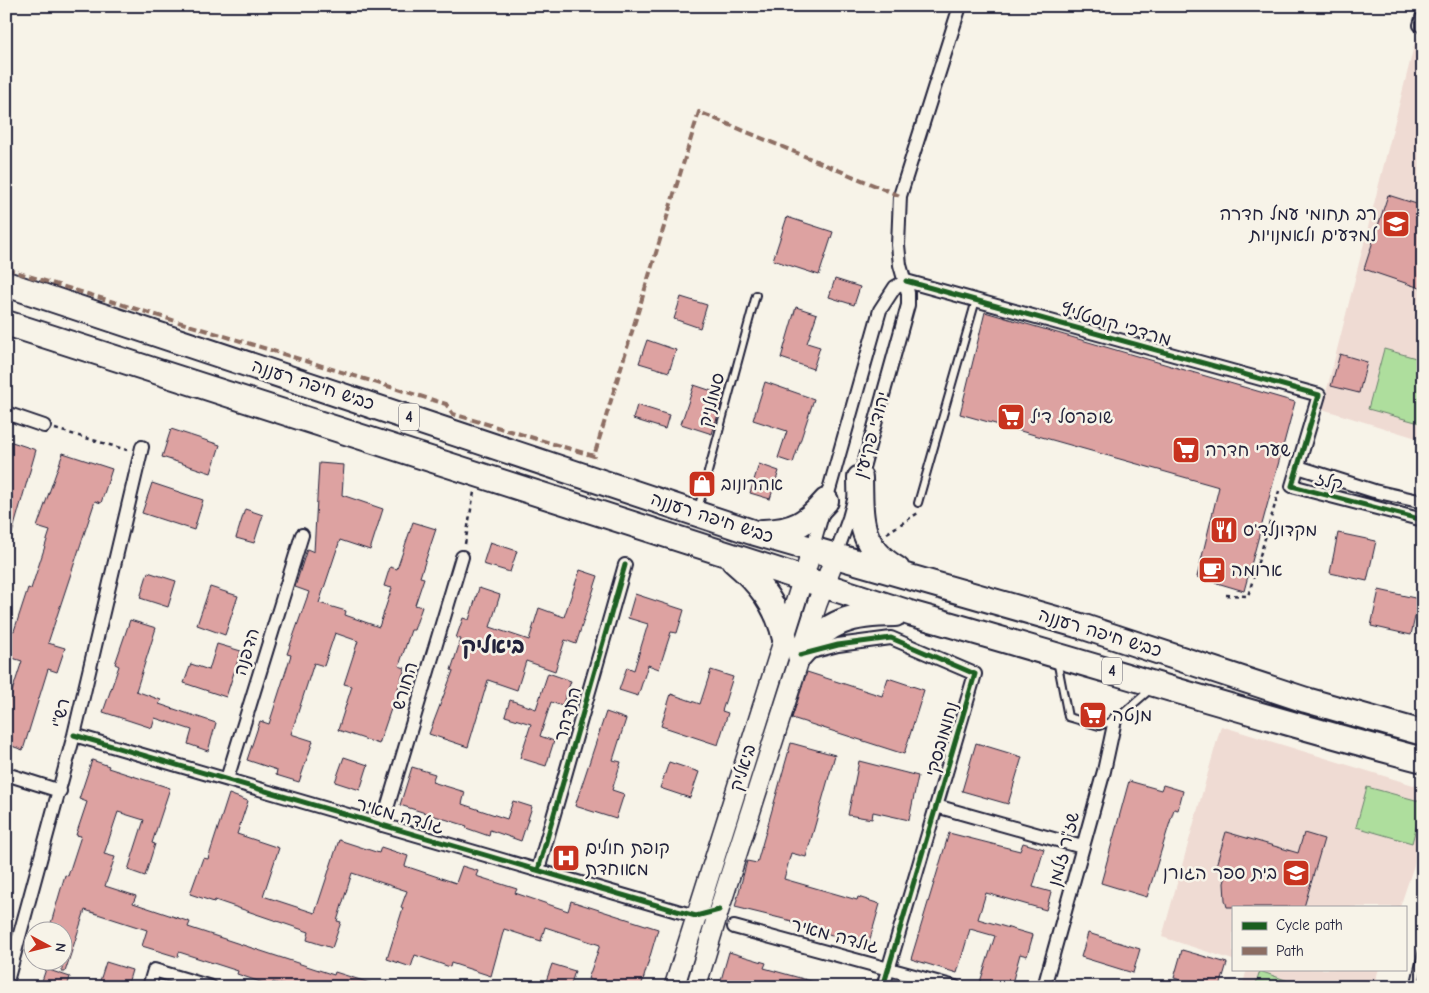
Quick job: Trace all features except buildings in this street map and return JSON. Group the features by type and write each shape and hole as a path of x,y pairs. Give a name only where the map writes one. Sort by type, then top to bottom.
{"highway":[{"name":"כביש חיפה רעננה","path":"6,284 752,532 1084,627 1306,700 1423,732"},
{"name":"כביש חיפה רעננה","path":"6,323 913,614 1423,760"},
{"path":"860,478 863,525 869,544 874,552 886,562 922,580"},
{"path":"752,532 776,532 803,524 826,502"},
{"path":"727,555 761,588 775,609 792,647 836,624 859,616 913,614"}],"main road":[{"name":"ביאליק","path":"674,987 696,916 813,583 812,550"},
{"name":"יהודי פקיעין","path":"813,583 835,557"},
{"name":"ביאליק","path":"696,987 792,647"}],"street":[{"name":"יהודי פקיעין","path":"835,557 860,478 906,316 908,293 900,265 898,245 900,196 960,6"},
{"name":"יהודי פקיעין","path":"812,550 880,310 895,287 906,281"},
{"name":"מרדכי קוסטליץ","path":"906,281 1319,395"},
{"name":"קלז","path":"1319,395 1292,486 1423,520"},
{"path":"6,413 44,426"},
{"name":"רש\"י","path":"6,985 60,791 141,450"},
{"name":"קלז","path":"1297,472 1423,502"},
{"name":"הדפנה","path":"227,779 302,535"},
{"name":"החורש","path":"382,825 462,557"},
{"name":"התדהר","path":"538,870 625,566"},
{"name":"נחומובסקי","path":"792,647 838,645 891,638 974,674 883,987"},
{"name":"שז\"ר זלמן","path":"1044,987 1115,720"},
{"name":"גולדה מאיר","path":"74,735 696,916"},
{"path":"6,774 60,791"},
{"path":"936,806 1082,847"},
{"path":"696,916 719,910"},
{"name":"גולדה מאיר","path":"734,927 955,987"},
{"path":"149,987 154,970 211,987"}],"lane":[{"name":"סמולניק","path":"697,513 756,295"},
{"path":"918,504 976,300"},
{"path":"1055,654 1068,717 1100,726 1115,720 1156,684"},
{"path":"1414,987 1423,950"}],"path":[{"path":"44,426 141,450"},
{"path":"1226,595 1248,596 1284,476 1297,472"},
{"path":"462,557 474,492"},
{"path":"869,544 921,511"}],"shaded area":[{"name":"רב תחומי עמל חדרה למדעים ולאמנויות","path":"1416,38 1423,40 1423,440 1322,409"},
{"name":"בית ספר הגורן","path":"1221,726 1423,788 1423,838 1400,906 1232,906 1232,960 1162,937"},
{"path":"1247,970 1379,970 1373,987 1242,987"}],"green space":[{"path":"1384,349 1423,360 1423,424 1368,409"},
{"path":"1367,787 1423,802 1412,843 1356,827"},
{"path":"1260,971 1305,987 1255,987"}],"marked path":[{"path":"6,269 446,404 453,414 594,456 699,112 900,196"}],"cycle path":[{"path":"906,281 1319,395 1292,486 1423,520"},
{"path":"538,870 625,565"},
{"path":"800,655 838,645 891,638 975,674 883,987"},
{"path":"74,735 677,911 696,916 719,910"}],"place":[{"name":"רב תחומי עמל חדרה למדעים ולאמנויות","path":"1396,224"},
{"name":"שופרסל דיל","path":"1011,417"},
{"name":"שערי חדרה","path":"1186,450"},
{"name":"אהרונוב","path":"702,484"},
{"name":"מקדונלד'ס","path":"1224,530"},
{"name":"ארומה","path":"1212,570"},
{"name":"מנטה","path":"1093,715"},
{"name":"קופת חולים מאוחדת","path":"566,858"},
{"name":"בית ספר הגורן","path":"1296,873"}],"district":[{"name":"ביאליק","path":"493,646"}]}
